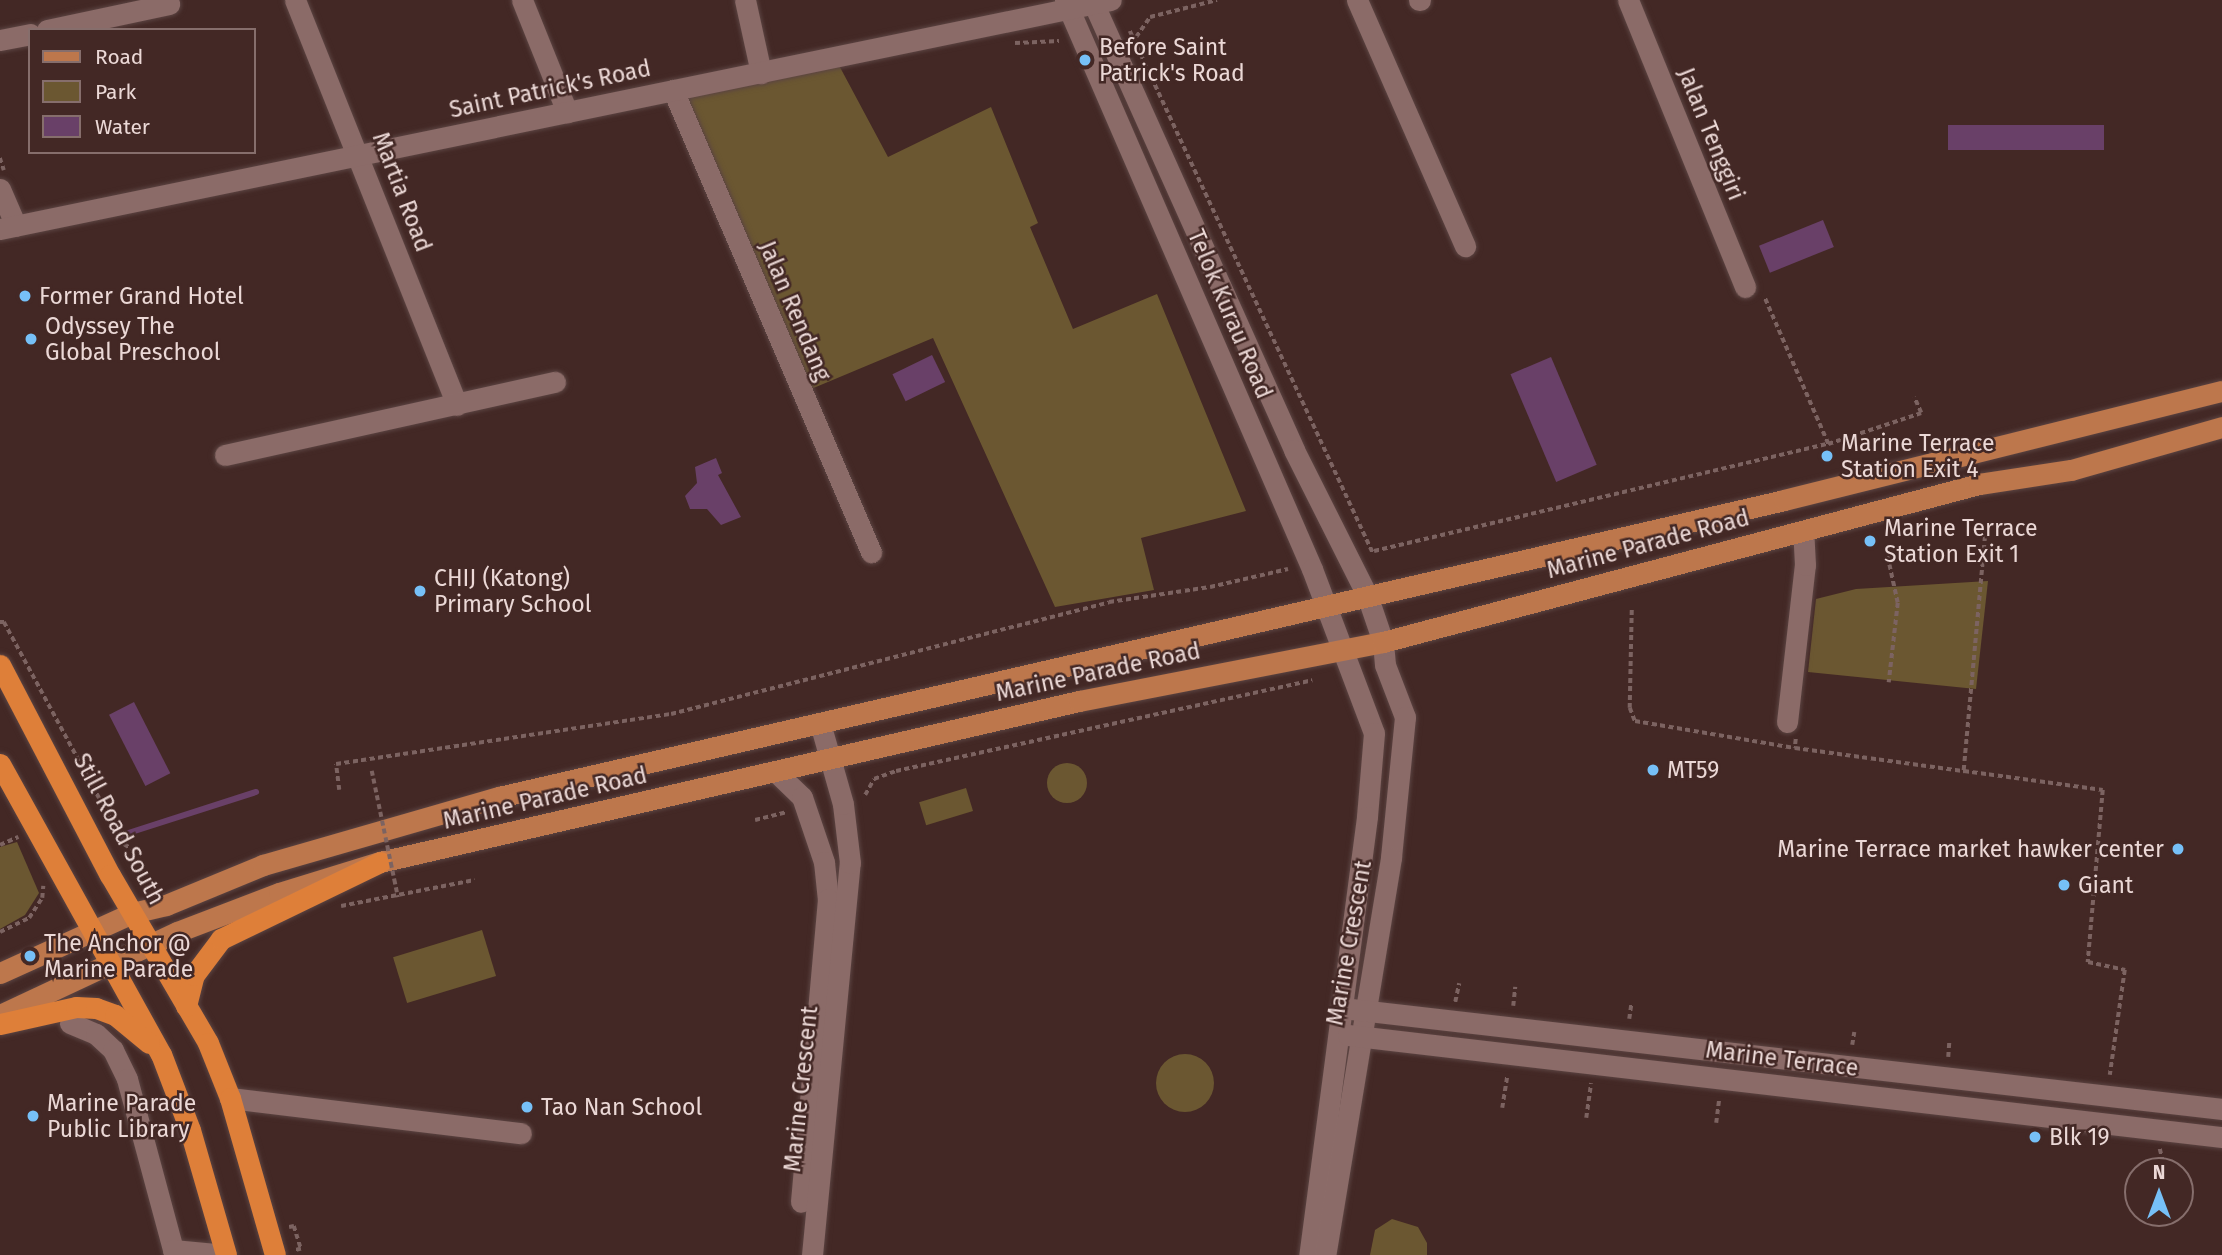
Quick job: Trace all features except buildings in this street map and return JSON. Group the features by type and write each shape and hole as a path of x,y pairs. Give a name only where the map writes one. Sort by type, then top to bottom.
{"highway":[{"name":"Still Road South","path":"0,665 132,913 208,1043 230,1098 275,1255"},
{"path":"0,764 90,931 161,1054 190,1130 226,1255"},
{"path":"186,1006 194,975 220,939 380,862"},
{"path":"0,1024 76,1007 96,1008 115,1015 161,1054"}],"main road":[{"name":"Marine Parade Road","path":"0,973 132,913 166,905 263,865 398,824 1367,595 1797,497 2222,391"},
{"name":"Marine Parade Road","path":"0,1015 151,944 279,892 380,862 1079,701 1383,642 1979,484 2071,470 2222,427"}],"street":[{"name":"Martia Road","path":"295,0 457,405"},
{"path":"522,0 566,112"},
{"path":"744,0 761,73"},
{"path":"1357,0 1465,246"},
{"name":"Jalan Tenggiri","path":"1628,0 1745,287"},
{"name":"Saint Patrick's Road","path":"8,228 761,73 1067,4 1099,1"},
{"name":"Telok Kurau Road","path":"1099,1 1294,450 1367,595 1383,642"},
{"path":"56,28 169,4"},
{"name":"Telok Kurau Road","path":"1067,4 1345,649"},
{"path":"0,40 28,33"},
{"name":"Jalan Rendang","path":"673,90 871,552"},
{"path":"0,189 8,228"},
{"path":"225,455 555,382"},
{"path":"1792,728 1805,565 1802,531"},
{"name":"Marine Crescent","path":"1325,1255 1403,766 1405,717 1385,665 1383,642"},
{"name":"Marine Crescent","path":"1309,1255 1374,733 1345,649"},
{"name":"Marine Crescent","path":"812,1255 850,863 832,760 820,723"},
{"name":"Marine Crescent","path":"776,772 802,797 824,863 828,899 797,1255"},
{"name":"Marine Terrace","path":"1341,1008 2222,1109"},
{"path":"70,1023 96,1034 113,1050 127,1079 173,1250 226,1255"},
{"name":"Marine Terrace","path":"1337,1034 2222,1137"},
{"path":"230,1098 521,1133"}],"path":[{"path":"1136,37 1150,17 1217,0"},
{"path":"1127,28 1136,37 1373,553 1828,444 1921,413 1914,397"},
{"path":"1027,42 1067,40"},
{"path":"1745,287 1757,279 1828,444"},
{"path":"1964,771 1986,528"},
{"path":"1886,548 1898,603 1889,682"},
{"path":"339,790 337,764 671,714 1109,602 1210,587 1310,566"},
{"path":"1632,610 1630,708 1635,721 1795,748 2103,790 2088,962 2125,970 2109,1084"},
{"path":"0,622 4,622 117,833 124,844 144,858"},
{"path":"865,794 874,779 909,768 1312,680"},
{"path":"1792,728 1795,748"},
{"path":"373,771 398,897"},
{"path":"0,845 19,837 24,846"},
{"path":"0,932 34,912 42,898 40,874"},
{"path":"333,907 475,880"},
{"path":"1454,1007 1459,983"},
{"path":"1511,1015 1515,987"},
{"path":"1628,1030 1631,1004"},
{"path":"1502,1108 1508,1070"},
{"path":"1586,1118 1591,1082"},
{"path":"1716,1123 1719,1099"},
{"path":"2160,1147 2162,1157"}],"green space":[{"path":"834,56 888,157 991,107 1038,223 1030,227 1073,329 1157,294 1246,511 1141,538 1154,590 1055,607 933,338 804,392 679,95"},
{"path":"1988,581 1976,689 1808,672 1816,599 1856,589"},
{"path":"1067,763 1075,764 1081,769 1086,775 1086,791 1081,797 1075,802 1067,803 1059,802 1053,797 1048,791 1047,783 1048,775 1053,769 1059,764"},
{"path":"966,788 973,811 926,825 919,802"},
{"path":"17,842 39,893 25,915 0,929 0,847"},
{"path":"482,930 496,976 407,1003 393,957"},
{"path":"1185,1054 1196,1056 1209,1067 1214,1083 1212,1094 1201,1107 1185,1112 1174,1110 1161,1099 1156,1083 1158,1072 1169,1059"},
{"path":"1392,1219 1418,1227 1427,1243 1427,1255 1370,1255 1375,1230"}],"water":[{"path":"1948,125 2104,125 2104,150 1948,150"},
{"path":"1823,220 1834,247 1770,273 1759,246"},
{"path":"932,355 945,382 906,401 892,374"},
{"path":"1551,357 1597,465 1556,482 1510,374"},
{"path":"716,458 722,473 718,475 741,517 721,525 707,509 690,509 685,496 697,483 695,467"},
{"path":"134,702 170,773 145,786 109,715"}],"waterway":[{"path":"119,836 256,792"}],"place":[{"name":"Before Saint Patrick's Road","path":"1085,60"},
{"name":"Former Grand Hotel","path":"25,296"},
{"name":"Odyssey The Global Preschool","path":"31,339"},
{"name":"Marine Terrace Station Exit 4","path":"1827,456"},
{"name":"Marine Terrace Station Exit 1","path":"1870,541"},
{"name":"CHIJ (Katong) Primary School","path":"420,591"},
{"name":"MT59","path":"1653,770"},
{"name":"Marine Terrace market hawker center","path":"2178,849"},
{"name":"Giant","path":"2064,885"},
{"name":"The Anchor @ Marine Parade","path":"30,956"},
{"name":"Tao Nan School","path":"527,1107"},
{"name":"Marine Parade Public Library","path":"33,1116"},
{"name":"Blk 19","path":"2035,1137"}]}
